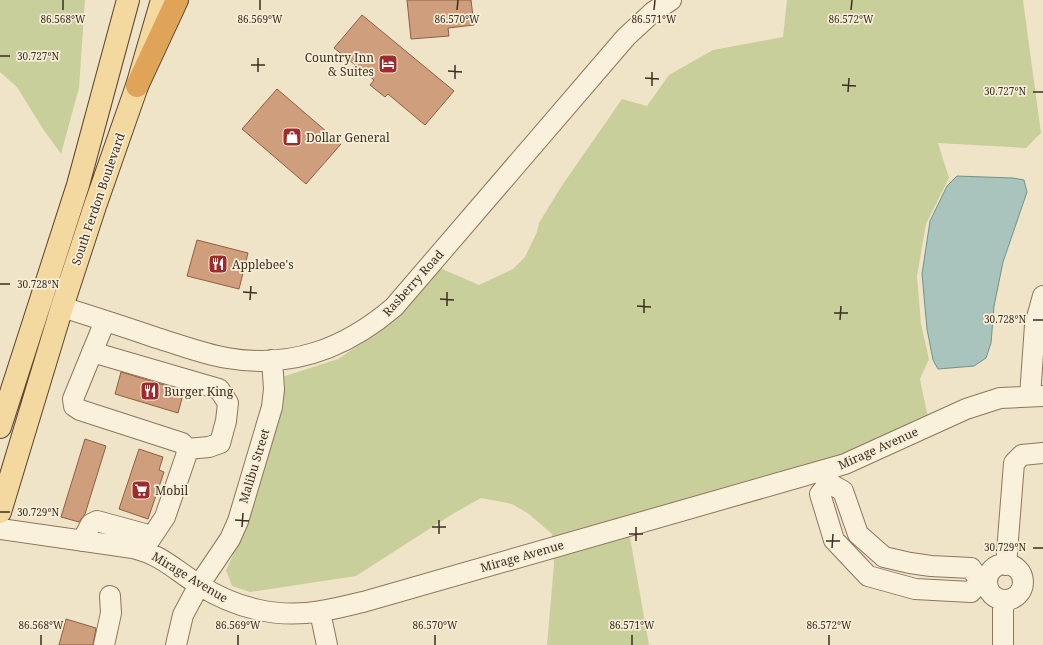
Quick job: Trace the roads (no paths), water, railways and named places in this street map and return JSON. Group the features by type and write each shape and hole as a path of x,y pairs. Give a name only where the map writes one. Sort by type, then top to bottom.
{"highway":[{"path":"137,86 177,0"}],"main road":[{"name":"South Ferdon Boulevard","path":"2,418 78,185 128,0"},
{"name":"South Ferdon Boulevard","path":"0,512 62,306 137,86 162,0"}],"street":[{"name":"Rasberry Road","path":"62,306 208,354 246,360 288,360 337,345 367,328 394,307 626,37 653,12 671,0"},
{"path":"1036,396 1036,325 1043,296"},
{"path":"105,321 73,399 74,406 80,410 182,443 187,449 186,456 165,517 148,543"},
{"path":"92,352 218,389 228,403 226,421 220,443 209,447 187,449"},
{"name":"Malibu Street","path":"176,645 184,615 200,585 230,539 238,521 272,407 274,389 272,360"},
{"name":"Mirage Avenue","path":"0,529 133,548 148,543 160,558 200,585 231,602 253,610 276,613 320,612 363,602 827,476 845,464 966,409 1000,398 1036,396"},
{"path":"1006,565 1014,463 1022,454 1043,453"},
{"path":"868,543 858,534 843,491 827,476 820,494 834,540 868,576 915,589 971,592 983,581 994,568 998,566 1010,565 1017,570 1022,577 1022,588 1014,597 1003,600 992,595 983,581 971,568 910,563 884,557 868,543"},
{"path":"853,560 868,543"},
{"path":"946,567 946,590"},
{"path":"104,645 111,613 110,596"},
{"path":"1003,600 1003,645"},
{"path":"320,612 327,645"}],"water":[{"path":"957,176 1013,178 1024,180 1027,192 1003,262 994,306 991,343 986,358 974,366 938,369 933,360 927,329 922,274 930,221 947,186"}],"place":[{"name":"Country Inn & Suites","path":"388,64"},
{"name":"Dollar General","path":"292,137"},
{"name":"Applebee's","path":"218,264"},
{"name":"Burger King","path":"150,391"},
{"name":"Mobil","path":"141,490"}]}
